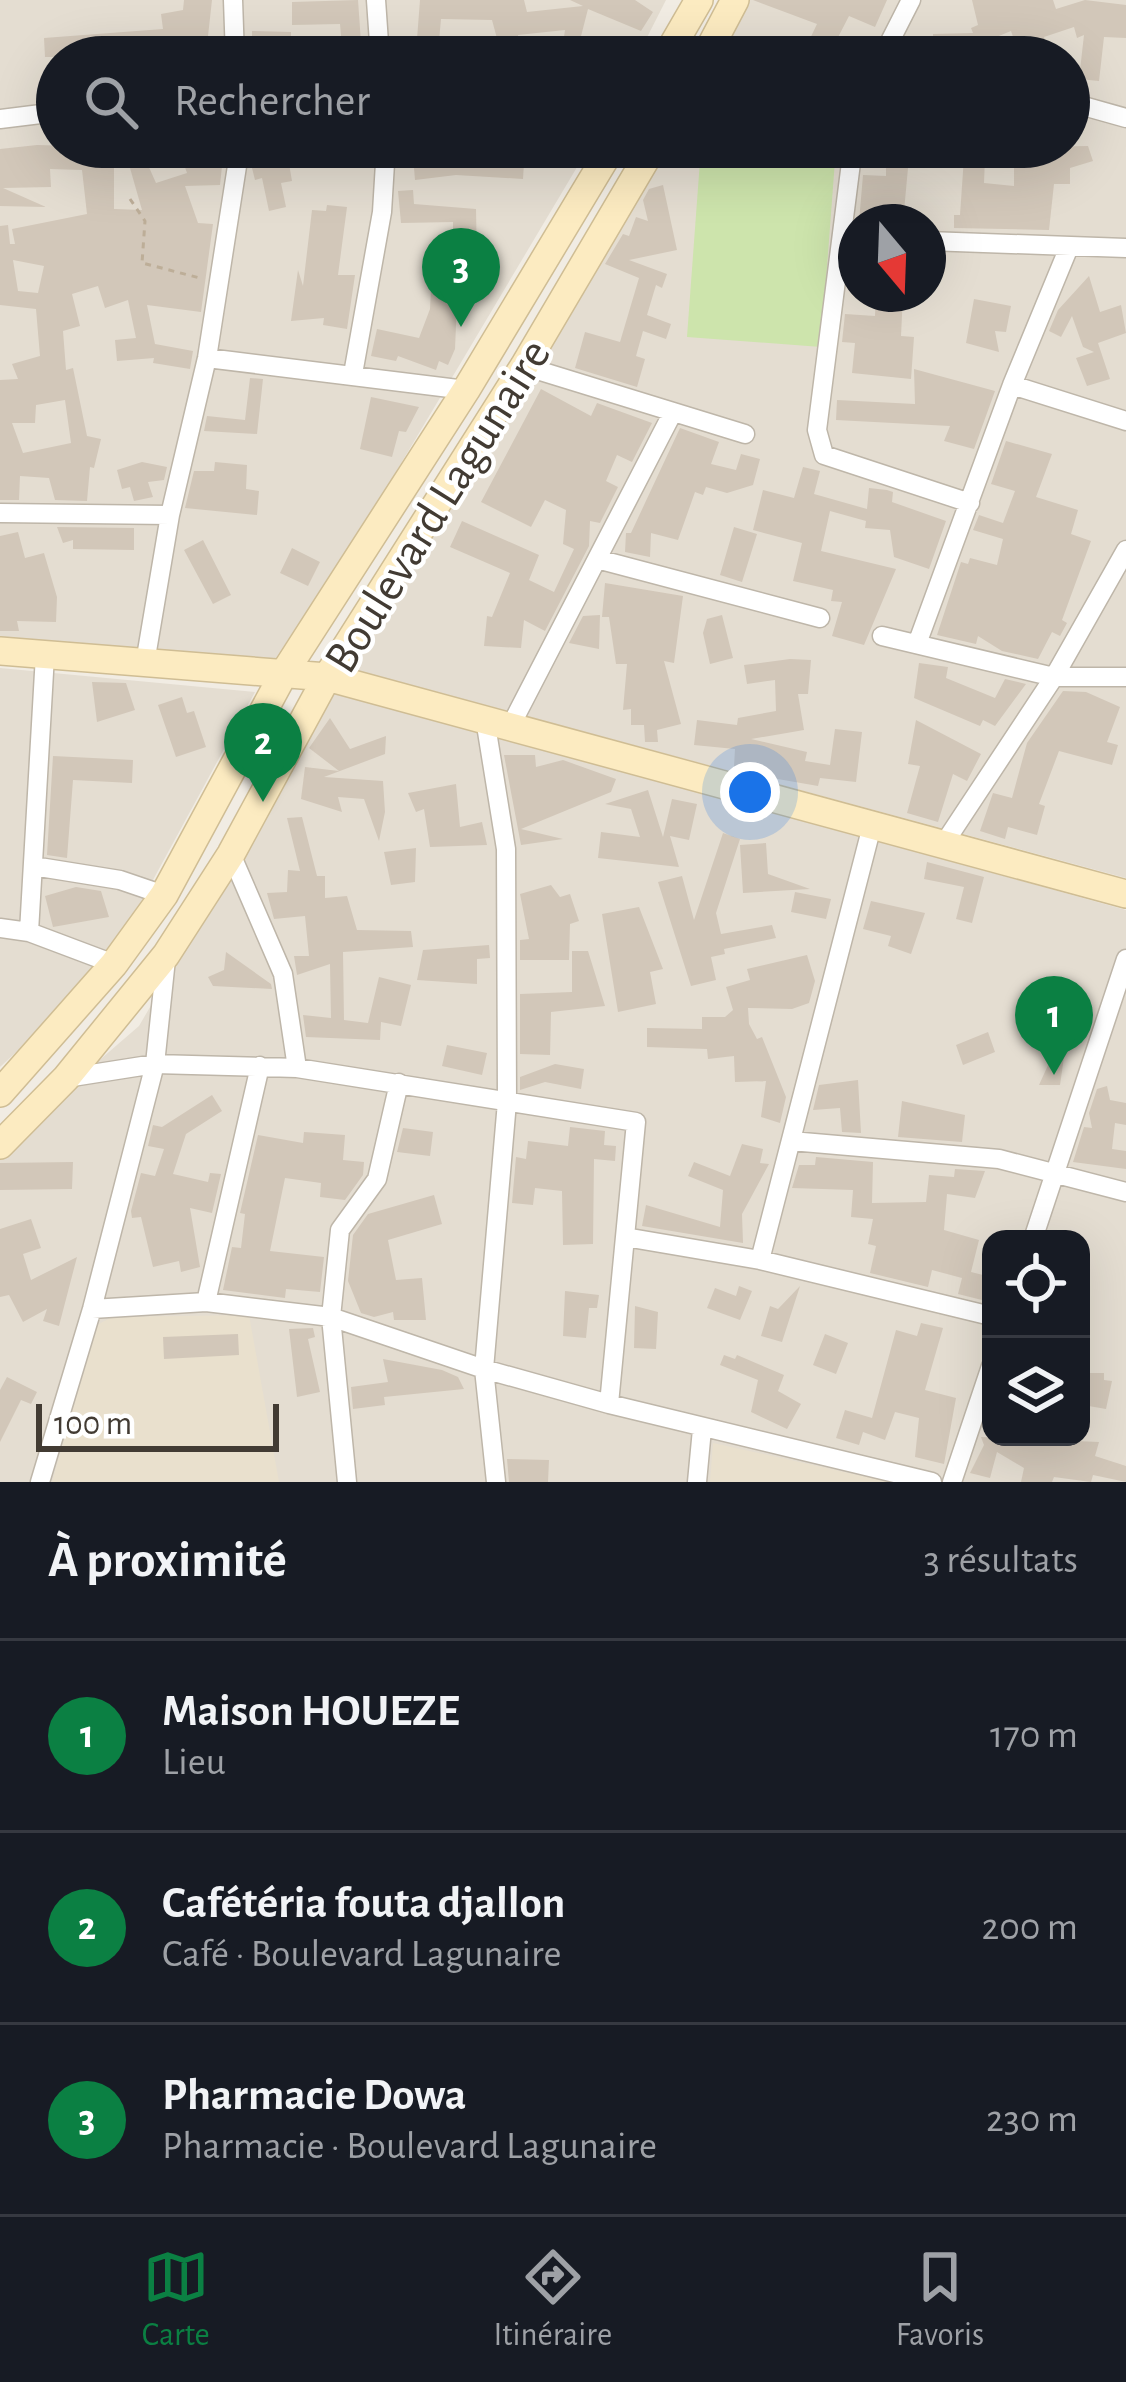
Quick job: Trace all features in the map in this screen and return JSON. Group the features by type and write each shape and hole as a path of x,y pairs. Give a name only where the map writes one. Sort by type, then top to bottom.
{"main road":[{"path":"678,36 699,0"},
{"path":"716,36 735,0"},
{"name":"Boulevard Lagunaire","path":"3,1086 114,964 164,895 284,674 466,390 599,168"},
{"name":"Boulevard Lagunaire","path":"0,1145 66,1078 166,955 231,854 327,677 524,366 641,168"},
{"path":"0,651 327,677 1126,894"}],"street":[{"path":"233,0 234,36"},
{"path":"376,0 379,36"},
{"path":"893,36 911,0"},
{"path":"1090,109 1126,118"},
{"path":"0,119 36,115"},
{"path":"145,663 170,515 207,358 237,168"},
{"path":"352,374 382,212 385,168"},
{"path":"850,204 852,168"},
{"path":"946,243 1126,248"},
{"path":"917,644 1012,385 1069,247"},
{"path":"838,306 818,430 824,455 970,503"},
{"path":"207,358 466,390"},
{"path":"524,366 745,434"},
{"path":"1012,385 1126,421"},
{"path":"496,1482 484,1369 507,1102 506,849 497,723 597,559 673,412"},
{"path":"0,513 170,515"},
{"path":"943,844 1054,676 1126,550"},
{"path":"597,559 820,618"},
{"path":"882,636 1054,676 1126,676"},
{"path":"29,932 45,655"},
{"path":"760,1260 873,822"},
{"path":"231,854 283,974 297,1068"},
{"path":"33,866 120,880 164,895"},
{"path":"0,928 29,932 114,964"},
{"path":"40,1482 92,1309 155,1064 166,955"},
{"path":"1036,1230 1126,959"},
{"path":"66,1078 155,1064 297,1068 637,1122 609,1404"},
{"path":"206,1302 260,1066"},
{"path":"347,1482 332,1317 340,1230 377,1179 399,1083"},
{"path":"790,1141 958,1154 1055,1171 1126,1192"},
{"path":"626,1237 760,1260 982,1314"},
{"path":"92,1309 206,1302 332,1317 484,1369 609,1404 932,1482"},
{"path":"952,1482 982,1393"},
{"path":"697,1482 701,1429"}],"path":[{"path":"130,199 145,221 142,263 149,269 219,281"}],"shaded area":[{"path":"0,0 666,0 648,36 36,36 36,168 577,168 362,529 273,662 0,638"},
{"path":"749,0 1126,0 1126,878 348,668 651,168 1090,168 1090,36 730,36"},
{"path":"0,668 255,692 103,972 0,1067"},
{"path":"335,690 1126,910 1126,1482 0,1482 0,1146 139,1026"},
{"path":"249,1315 279,1482 52,1482 97,1325 112,1317"},
{"path":"713,1443 889,1482 710,1482"}],"green space":[{"path":"699,168 834,168 821,347 687,337"}],"building":[{"path":"184,0 212,0 208,36 70,36 163,29 161,14 183,10"},
{"path":"358,0 361,36 341,36 340,24 292,25 292,2"},
{"path":"420,0 524,0 527,12 583,6 570,0 635,0 653,12 641,31 588,9 581,36 564,36 565,30 496,36 492,20 441,19 439,36 417,36"},
{"path":"753,0 887,0 875,27 849,16 839,36 811,36 817,24"},
{"path":"972,0 1053,0 1056,9 1085,0 1126,5 1126,38 1104,37 1099,81 1090,80 1090,36 1076,36 1074,27 1047,36 1013,36 1011,31 999,36 933,36 973,33 971,28 978,25"},
{"path":"252,31 291,32 291,36 252,36"},
{"path":"36,145 36,168 114,168 114,209 142,210 130,168 149,168 156,183 187,173 185,168 222,168 220,185 185,186 198,223 213,224 201,312 147,305 155,344 193,351 190,369 153,363 154,358 117,361 115,340 136,338 128,300 105,308 98,286 72,294 80,326 63,331 66,370 73,368 87,436 101,439 94,468 90,467 87,501 55,500 49,478 20,476 19,500 0,500 0,380 18,379 12,364 40,356 36,309 0,305 0,226 8,225 10,244 15,244 12,229 87,214 82,170 50,169 51,187 3,188 46,207 0,206 0,149","holes":["13,260 44,266 38,293 18,291","65,400 71,443 23,453 12,423 35,423 36,405"]},
{"path":"252,168 290,168 292,181 281,183 286,207 269,211 262,178 255,180"},
{"path":"414,168 524,168 523,179 456,175 415,180"},
{"path":"886,168 908,168 905,204 861,204 863,175 886,176"},
{"path":"963,168 985,168 984,183 1014,186 1014,168 1070,168 1070,184 1054,184 1049,230 954,228 954,215 960,215"},
{"path":"663,185 677,250 629,260 667,274 662,288 656,285 647,315 671,324 666,339 643,331 636,356 645,359 637,387 575,368 585,332 620,342 639,278 605,264 623,234 629,236 636,217 648,221 643,200 649,189"},
{"path":"413,190 414,204 476,209 477,262 453,251 453,222 401,223 398,191"},
{"path":"327,205 347,207 338,275 355,275 347,329 323,325 324,318 291,321 298,270 303,286 312,210 326,211"},
{"path":"433,253 459,254 455,349 448,365 439,361 436,370 398,356 396,361 371,356 377,329 419,338 430,309"},
{"path":"1089,276 1100,312 1121,305 1126,333 1098,343 1110,379 1087,386 1076,358 1094,352 1083,347 1072,316 1061,337 1049,331 1058,310"},
{"path":"974,299 1011,306 1006,332 995,331 999,352 966,343"},
{"path":"875,312 902,312 901,336 914,337 911,379 852,373 855,343 842,342 845,314 875,316"},
{"path":"914,369 995,391 974,449 944,441 950,426 836,420 837,400 915,404"},
{"path":"250,378 263,379 257,434 204,431 207,416 245,420"},
{"path":"541,389 591,416 597,403 652,423 632,462 617,455 606,481 618,487 600,523 590,521 589,546 545,631 524,620 521,648 484,646 487,616 492,617 510,573 450,547 462,521 539,555 529,580 554,592 574,549 563,544 566,510 545,500 531,527 481,502"},
{"path":"371,397 419,407 406,432 399,431 392,457 360,449"},
{"path":"680,428 719,442 711,464 736,470 741,454 760,459 753,485 727,493 706,487 703,495 695,492 678,540 651,533 650,557 625,552 626,533 631,533"},
{"path":"1006,441 1052,454 1036,497 1078,510 1071,534 1091,541 1062,620 1067,623 1060,636 1052,632 1038,659 1002,651 978,636 976,644 937,635 961,562 968,564 970,558 997,565 1003,539 973,530 979,515 1003,523 1015,491 991,484"},
{"path":"142,462 167,467 164,480 148,482 153,497 134,501 130,487 122,489 117,470"},
{"path":"215,462 247,465 246,489 259,491 257,515 185,508 194,471 214,471"},
{"path":"803,467 820,471 814,494 867,509 869,488 887,490 893,492 892,502 946,521 929,569 894,557 890,530 865,528 866,521 830,511 821,551 896,569 864,645 832,636 842,602 831,601 833,590 793,581 802,543 753,530 763,490 794,498"},
{"path":"57,527 134,528 134,550 73,549 73,540 63,543"},
{"path":"734,527 757,534 742,582 720,575"},
{"path":"18,532 25,558 44,553 57,597 56,622 17,621 19,631 0,631 0,536"},
{"path":"203,540 231,595 213,604 184,550"},
{"path":"292,548 320,562 308,586 280,573"},
{"path":"605,583 683,596 674,663 664,661 681,724 657,730 658,742 645,742 644,725 631,725 631,709 623,710 627,664 616,664 609,617 602,617"},
{"path":"600,615 599,649 569,643 583,616"},
{"path":"722,615 733,658 710,664 703,633 707,619"},
{"path":"811,660 808,694 798,694 804,730 751,739 807,752 805,761 830,765 835,729 862,732 856,782 820,778 818,786 760,776 757,769 734,767 735,749 694,745 697,720 737,725 738,718 776,711 775,680 747,684 744,665"},
{"path":"919,663 948,667 946,678 995,698 1005,679 1026,684 995,726 983,720 980,726 914,698"},
{"path":"92,682 126,683 135,710 97,722"},
{"path":"1063,691 1086,692 1120,707 1107,742 1118,745 1112,765 1059,751 1039,804 1045,806 1037,835 1008,827 1005,839 980,831 993,793 1012,798 1027,743"},
{"path":"182,697 187,713 194,711 206,747 176,757 158,705"},
{"path":"330,718 350,749 386,736 385,754 324,777 383,781 385,812 379,841 364,799 338,797 342,812 301,799 305,767 339,771 309,748"},
{"path":"916,720 981,754 967,781 953,774 938,822 907,813 920,766 908,764"},
{"path":"504,755 535,755 536,767 563,760 616,779 611,792 521,829 563,839 521,845"},
{"path":"53,756 133,760 132,783 73,780 67,858 47,855"},
{"path":"456,784 460,827 482,822 487,845 430,847 424,809 416,812 408,793"},
{"path":"648,790 663,837 672,799 697,804 689,840 670,836 679,867 598,858 601,832 640,837 631,809 605,804"},
{"path":"302,817 317,876 325,876 325,898 347,896 357,930 411,931 413,947 343,952 344,1020 368,1023 379,977 411,985 401,1026 381,1022 380,1040 306,1037 303,1015 331,1018 330,964 297,975 294,956 309,956 305,916 274,919 267,893 287,892 288,870 300,871 287,818"},
{"path":"723,833 740,839 716,913 721,934 772,925 776,938 724,949 725,954 711,957 716,980 691,986 658,882 682,876 694,920"},
{"path":"766,843 768,874 810,889 743,893 740,845"},
{"path":"416,848 415,882 391,885 384,852"},
{"path":"927,862 984,877 972,923 956,919 964,887 924,879"},
{"path":"551,885 560,897 570,894 579,921 570,924 569,960 520,960 520,940 529,939 520,894"},
{"path":"76,887 101,891 109,917 53,927 45,896"},
{"path":"795,892 831,899 826,919 791,912"},
{"path":"871,901 925,913 911,954 888,946 891,936 863,929"},
{"path":"639,907 663,969 650,972 656,1004 618,1012 602,914"},
{"path":"489,945 490,958 477,959 477,984 417,980 423,950"},
{"path":"572,951 588,951 605,1006 551,1012 550,1055 520,1054 520,994 572,992"},
{"path":"226,952 272,989 213,986 208,977 224,970"},
{"path":"807,955 815,981 809,1003 792,1009 748,1008 749,1024 757,1039 762,1037 786,1097 780,1123 761,1117 766,1081 735,1082 734,1056 708,1059 707,1049 647,1047 647,1028 702,1029 702,1017 725,1017 733,1010 726,987 750,980 747,969"},
{"path":"1069,1022 1060,1085 1039,1085 1055,1050 1047,1050 1048,1025"},
{"path":"988,1032 995,1052 963,1065 956,1045"},
{"path":"447,1045 487,1053 482,1075 442,1066"},
{"path":"555,1064 584,1069 581,1089 545,1082 520,1090 520,1077"},
{"path":"858,1080 861,1133 842,1132 840,1108 813,1110 819,1085"},
{"path":"1107,1086 1110,1100 1126,1103 1126,1125 1115,1123 1112,1149 1126,1151 1126,1169 1073,1162 1084,1127 1092,1128 1089,1113 1097,1089"},
{"path":"212,1095 222,1111 186,1134 173,1174 208,1182 210,1173 221,1174 212,1213 190,1208 200,1267 181,1272 179,1261 153,1267 141,1217 132,1218 131,1211 141,1173 155,1176 164,1149 148,1146 153,1125 162,1127"},
{"path":"902,1101 965,1115 962,1142 898,1137"},
{"path":"570,1127 605,1131 604,1145 616,1146 615,1161 594,1159 593,1244 563,1245 562,1191 535,1188 533,1205 512,1203 516,1157 526,1159 528,1141 568,1146"},
{"path":"403,1128 433,1132 430,1156 397,1152"},
{"path":"304,1132 345,1135 343,1160 364,1162 363,1175 345,1200 320,1197 321,1183 285,1178 270,1251 324,1257 320,1292 286,1289 285,1298 223,1290 232,1247 241,1248 245,1214 240,1213 258,1135 303,1143"},
{"path":"742,1144 763,1149 760,1163 769,1164 742,1214 743,1243 642,1226 646,1205 720,1227 723,1190 688,1176 694,1162 730,1176"},
{"path":"816,1157 873,1162 872,1203 926,1202 929,1175 954,1177 955,1169 985,1171 975,1198 947,1194 944,1230 979,1240 971,1272 982,1275 982,1300 958,1294 962,1278 932,1270 928,1287 870,1273 876,1246 868,1244 873,1219 851,1217 853,1190 792,1188 799,1165 815,1165"},
{"path":"73,1162 72,1189 0,1190 0,1163"},
{"path":"434,1195 442,1224 388,1240 396,1280 422,1278 426,1320 394,1320 393,1312 374,1317 361,1313 348,1281 353,1235 368,1214"},
{"path":"31,1219 41,1248 23,1254 31,1280 77,1257 59,1326 43,1321 47,1309 23,1322 9,1295 0,1297 0,1229"},
{"path":"739,1286 752,1291 740,1320 707,1308 715,1288 736,1296"},
{"path":"800,1286 782,1342 761,1336 770,1306 778,1309"},
{"path":"565,1291 599,1295 597,1308 589,1308 586,1338 563,1336"},
{"path":"635,1306 658,1312 656,1349 634,1348"},
{"path":"921,1323 943,1328 925,1390 956,1398 944,1464 915,1457 919,1418 895,1412 885,1440 863,1432 859,1445 836,1438 845,1410 872,1418 896,1330 917,1336"},
{"path":"313,1328 315,1337 308,1339 320,1392 297,1397 289,1329"},
{"path":"238,1334 239,1355 164,1359 163,1337"},
{"path":"825,1334 848,1343 836,1374 813,1365"},
{"path":"724,1355 735,1359 737,1355 784,1375 778,1391 801,1404 787,1429 751,1412 758,1380 720,1365"},
{"path":"383,1359 442,1370 458,1377 464,1389 384,1397 385,1405 353,1409 351,1387 388,1382"},
{"path":"1090,1373 1104,1373 1104,1380 1112,1381 1106,1409 1090,1406"},
{"path":"7,1377 37,1392 31,1404 21,1400 0,1442 0,1390"},
{"path":"1090,1442 1099,1442 1095,1456 1126,1466 1126,1482 1093,1475 1091,1482 1054,1477 1052,1482 1021,1482 1024,1468 997,1452 990,1478 970,1473 984,1446 1090,1446"},
{"path":"507,1459 549,1460 548,1482 509,1482"}],"place":[{"name":"Pharmacie Dowa","path":"461,327"},
{"name":"Cafétéria fouta djallon","path":"263,802"},
{"name":"Maison HOUEZE","path":"1054,1075"}]}
